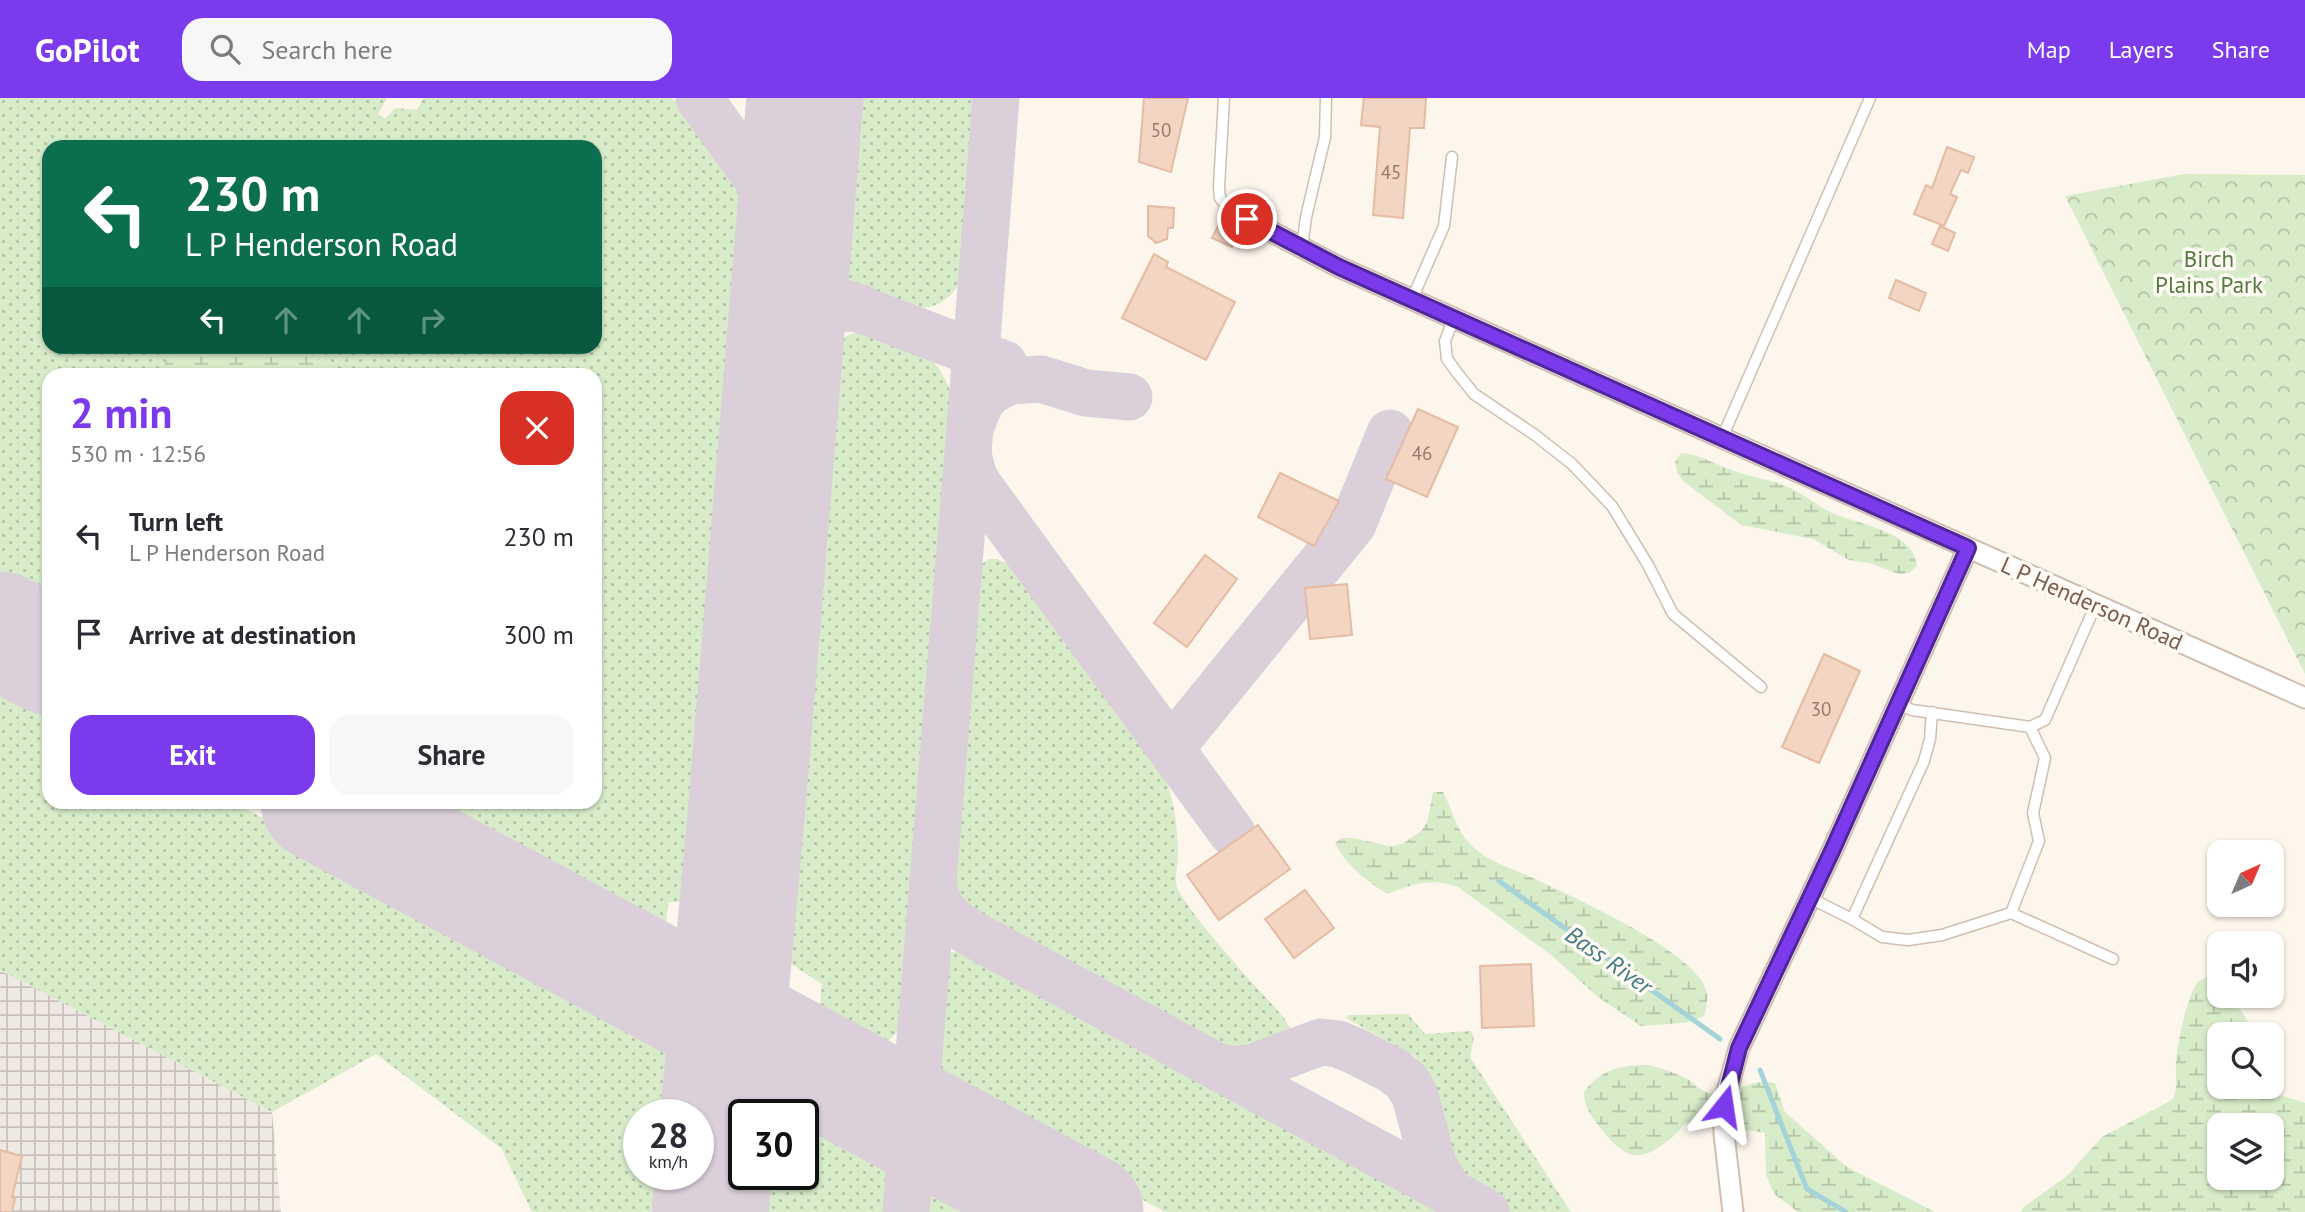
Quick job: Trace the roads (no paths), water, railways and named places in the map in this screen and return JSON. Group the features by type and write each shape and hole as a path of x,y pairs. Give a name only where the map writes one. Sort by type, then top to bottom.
{"street":[{"name":"L P Henderson Road","path":"1230,210 1339,267 2305,698"},
{"path":"1733,1212 1724,1134 1724,1106 1739,1048 1968,548"}],"lane":[{"path":"1224,98 1219,187 1220,198 1230,210"},
{"path":"1302,248 1306,218 1325,138 1326,98"},
{"path":"1722,438 1870,98"},
{"path":"1412,299 1444,226 1452,157"},
{"path":"1454,318 1445,341 1447,359 1458,374 1475,394 1573,464 1612,506 1648,565 1673,614 1761,687"},
{"path":"1898,703 1912,710 2030,727 2045,720 2096,604"},
{"path":"1852,919 1924,761 1930,739 1932,712"},
{"path":"2011,913 2039,841 2034,813 2045,758 2030,727"},
{"path":"1810,898 1882,937 1908,940 1942,935 2011,913 2113,959"}],"waterway":[{"name":"Bass River","path":"1499,881 1720,1039"},
{"name":"Bass River","path":"1760,1070 1807,1189 1846,1212"}],"park label":[{"name":"Birch Plains Park","path":"2209,271"}]}
